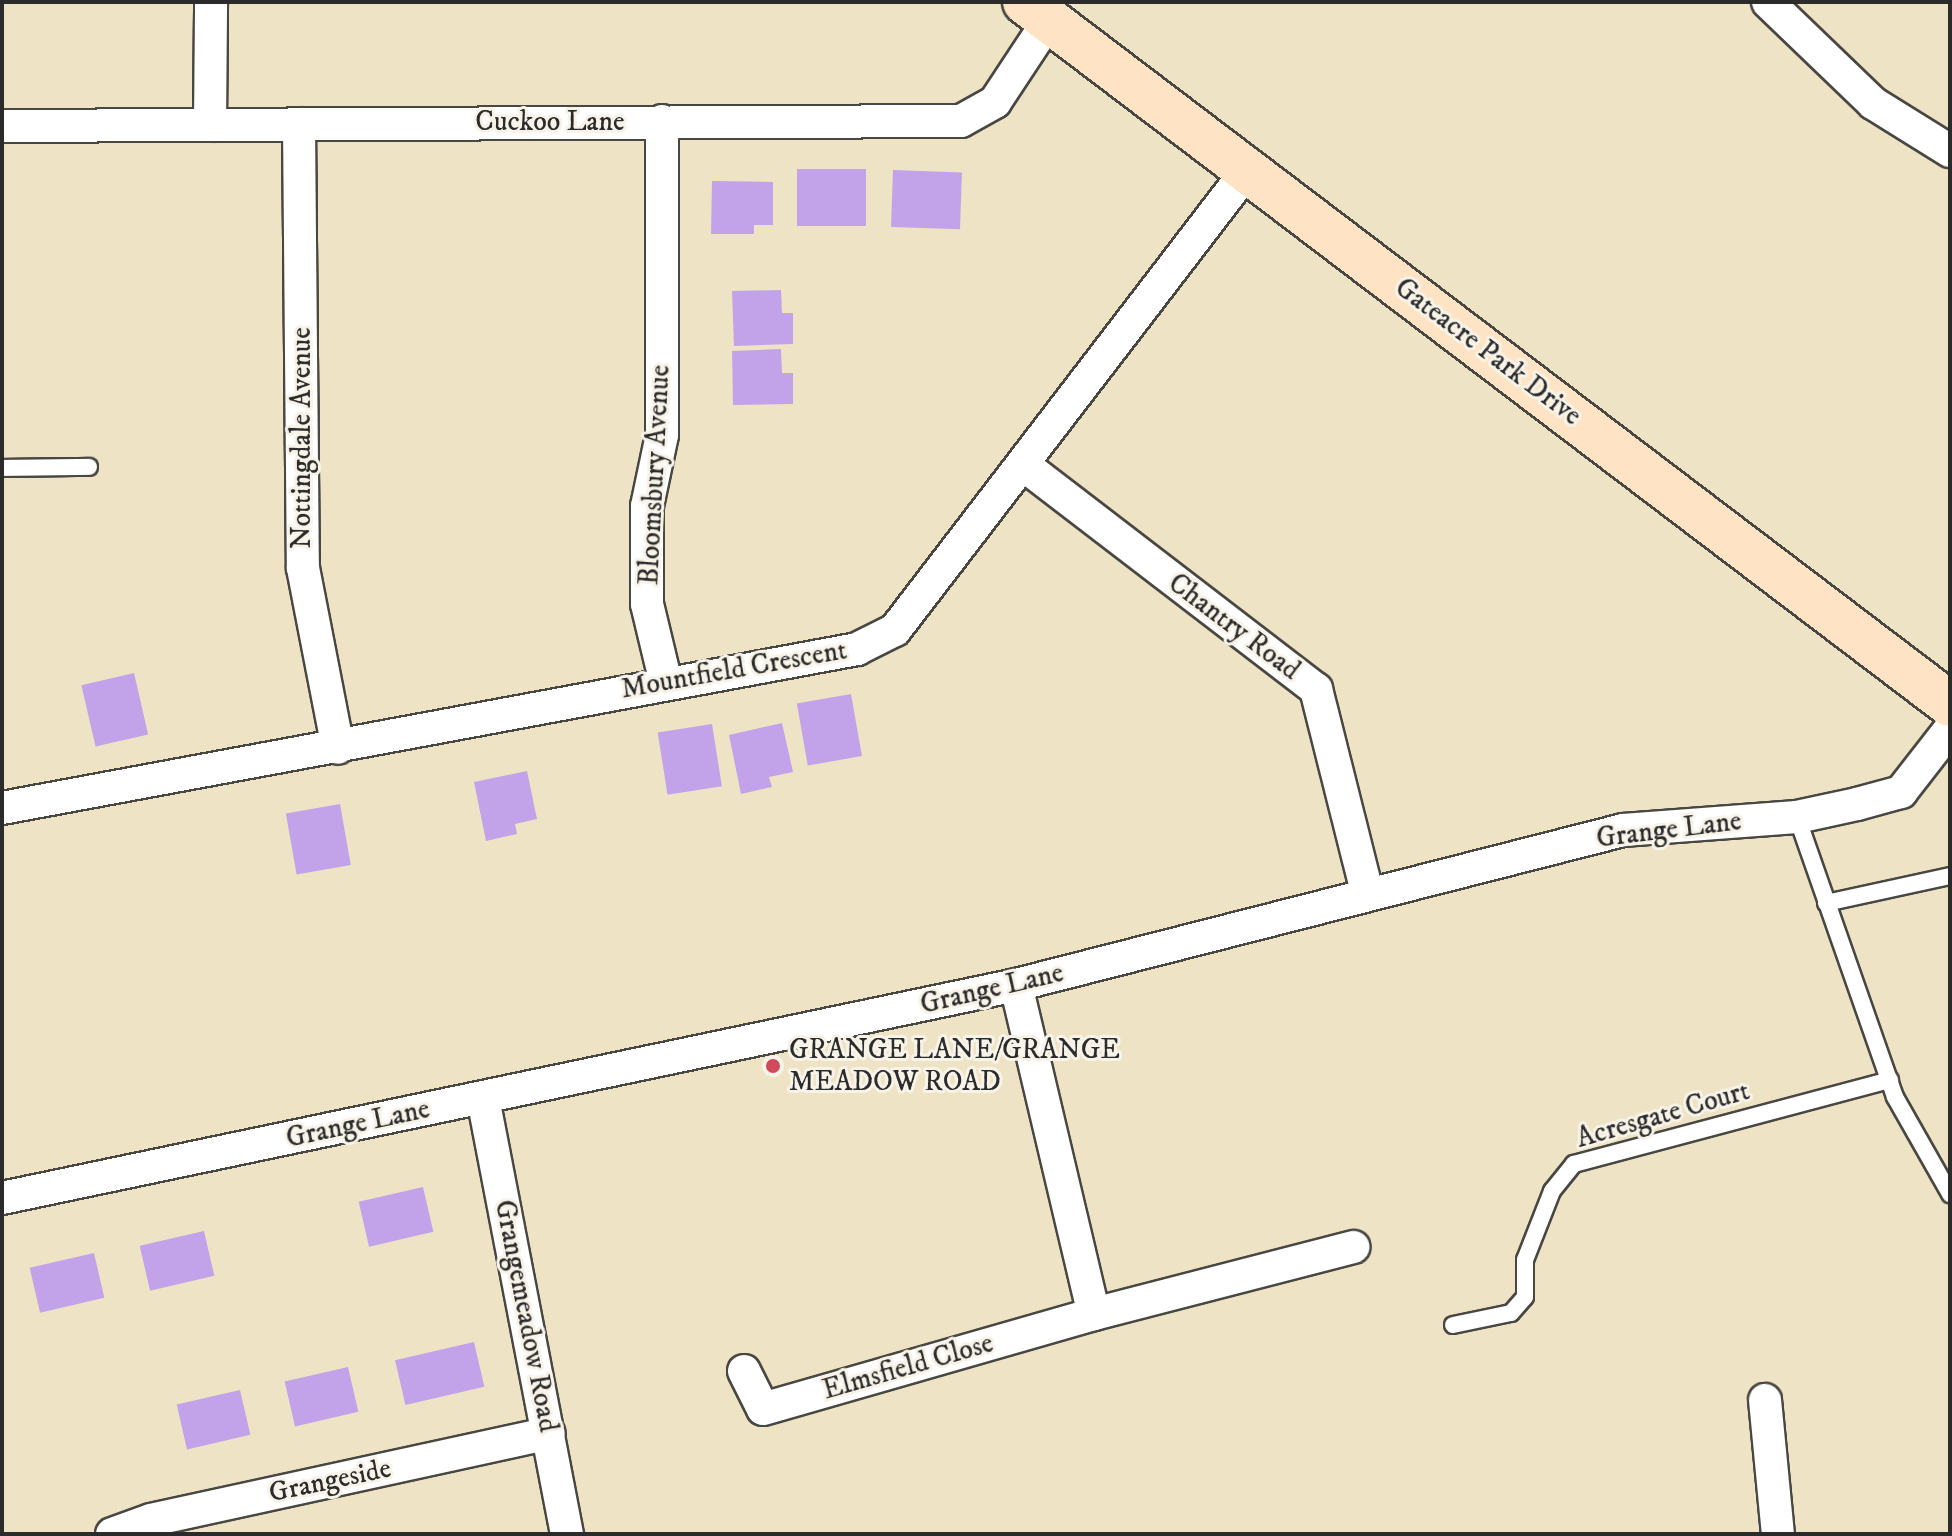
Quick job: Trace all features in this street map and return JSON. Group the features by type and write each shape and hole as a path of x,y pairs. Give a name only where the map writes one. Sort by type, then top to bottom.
{"street":[{"path":"210,125 211,2"},
{"path":"1768,2 1873,103 1950,151"},
{"name":"Cuckoo Lane","path":"2,126 961,121 995,102 1037,11"},
{"name":"Gateacre Park Drive","path":"1037,11 1950,704"},
{"name":"Bloomsbury Avenue","path":"662,121 662,435 647,506 647,604 666,683"},
{"name":"Nottingdale Avenue","path":"299,124 303,568 338,748"},
{"name":"Mountfield Crescent","path":"2,808 338,748 857,649 895,630 1025,466 1246,172"},
{"name":"Chantry Road","path":"1025,466 1316,689 1367,892"},
{"name":"Grange Lane","path":"2,1198 1016,985 1367,892 1623,830 1797,817 1901,792 1950,729"},
{"path":"1016,985 1094,1314"},
{"name":"Grangemeadow Road","path":"483,1098 567,1534"},
{"name":"Elmsfield Close","path":"744,1371 763,1409 1094,1314 1354,1247"},
{"path":"1765,1400 1778,1534"},
{"name":"Grangeside","path":"112,1534 151,1520 549,1433"}],"lane":[{"path":"2,468 89,467"},
{"path":"1797,817 1890,1080 1950,1194"},
{"path":"1826,903 1950,876"},
{"name":"Acresgate Court","path":"1453,1325 1511,1313 1525,1297 1525,1260 1552,1191 1574,1164 1890,1080"}],"building":[{"path":"797,169 866,169 866,226 797,226"},
{"path":"893,170 962,172 960,229 891,227"},
{"path":"712,181 773,182 773,225 754,225 754,234 711,234"},
{"path":"781,290 782,313 793,313 793,344 734,346 732,291"},
{"path":"781,349 782,373 793,373 793,404 733,405 732,351"},
{"path":"134,673 148,734 96,747 81,685"},
{"path":"851,694 862,756 808,766 797,704"},
{"path":"782,723 793,772 769,777 772,787 741,794 729,735"},
{"path":"712,724 722,786 668,795 658,733"},
{"path":"527,771 537,819 515,824 517,834 486,841 474,782"},
{"path":"340,804 351,865 297,875 286,814"},
{"path":"423,1187 433,1232 369,1247 359,1202"},
{"path":"204,1231 214,1276 150,1291 140,1246"},
{"path":"94,1253 104,1298 40,1313 30,1268"},
{"path":"474,1342 484,1387 405,1405 395,1360"},
{"path":"348,1367 358,1412 295,1426 285,1382"},
{"path":"240,1390 250,1435 187,1449 177,1405"}],"place":[{"name":"GRANGE LANE/GRANGE MEADOW ROAD","path":"773,1066"}]}
